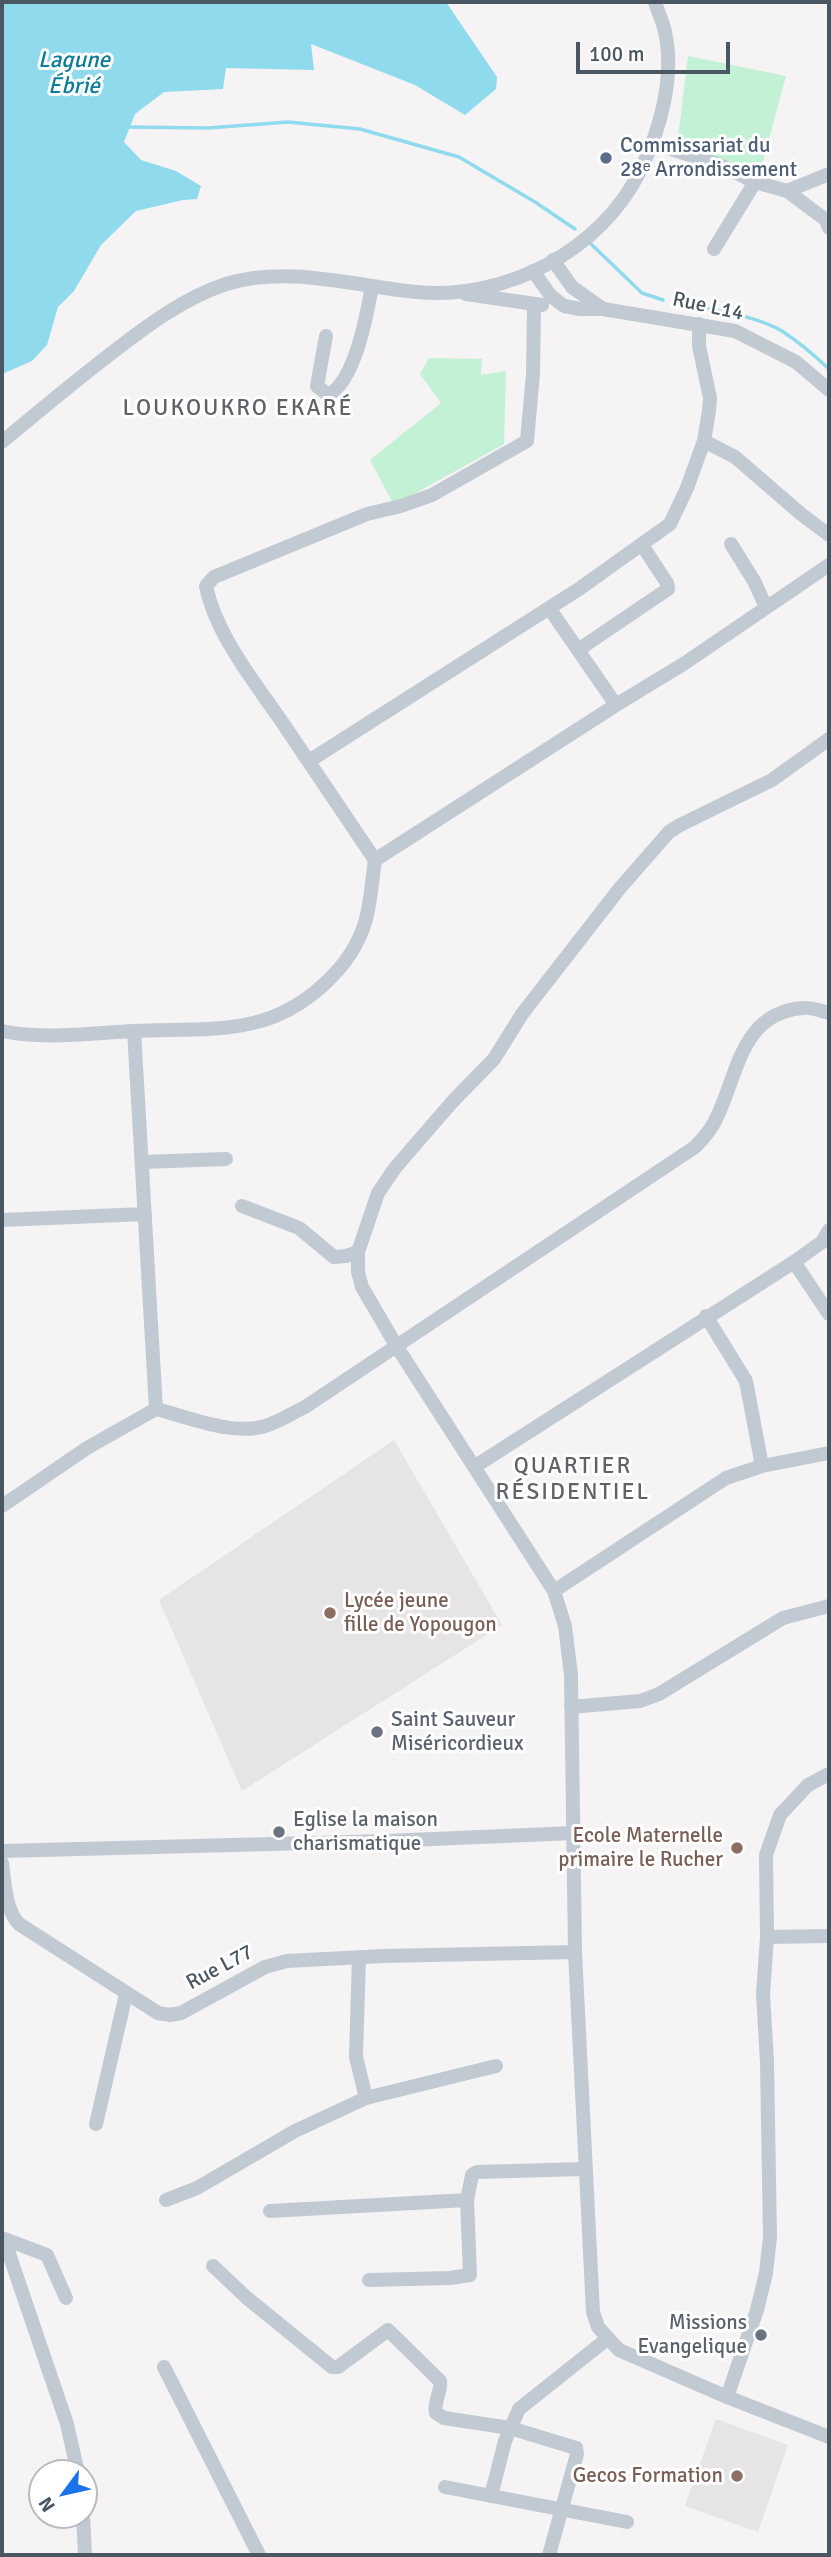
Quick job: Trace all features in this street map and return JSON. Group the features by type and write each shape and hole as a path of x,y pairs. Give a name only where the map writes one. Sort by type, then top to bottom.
{"street":[{"path":"2,442 137,334 181,304 203,294 242,281 275,278 320,278 418,293 454,291 498,285 533,271 579,244 611,213 637,176 653,143 667,67 666,33 655,2"},
{"path":"653,143 720,165 755,182 787,191 826,220 829,228"},
{"path":"787,191 829,174"},
{"path":"714,249 755,182"},
{"name":"Rue L14","path":"553,260 572,287 603,309"},
{"path":"533,271 551,296 564,306"},
{"path":"326,336 317,386 328,395 336,391 352,362 366,319 372,286"},
{"name":"Rue L14","path":"454,291 534,305 603,309 734,331 796,362 829,390"},
{"path":"2,1031 50,1036 219,1028 255,1023 305,999 340,970 351,954 365,920 375,860 233,648 208,597 206,586 214,577 367,514 432,495 527,441 533,374 534,305"},
{"path":"309,761 549,608 670,524 704,441 710,398 699,346 699,324"},
{"path":"704,441 736,457 801,514 829,534"},
{"path":"731,544 754,580 766,607"},
{"path":"578,650 668,589 667,583 642,545"},
{"path":"375,860 685,663 829,565"},
{"path":"549,608 617,705"},
{"path":"829,739 772,780 680,825 662,839 620,888 522,1014 494,1059 395,1168 378,1194 358,1252 358,1272 362,1287 554,1591 565,1626 570,1675 575,1952 584,2169 593,2312 598,2327 619,2350 829,2437"},
{"path":"2,1506 87,1448 156,1409 231,1429 248,1429 266,1426 305,1407 695,1147 716,1121 746,1043 758,1028 788,1011 805,1007 829,1013"},
{"path":"134,1031 156,1409"},
{"path":"143,1162 226,1159"},
{"path":"242,1206 299,1228 334,1257 358,1252"},
{"path":"2,1220 145,1214"},
{"path":"474,1467 794,1262 822,1242 829,1230"},
{"path":"794,1262 829,1314"},
{"path":"706,1317 746,1381 762,1466"},
{"path":"554,1591 714,1485 762,1466 829,1453"},
{"path":"571,1707 640,1701 659,1694 783,1618 829,1606"},
{"path":"727,2397 757,2310 766,2273 770,2236 763,1994 767,1937 766,1855 780,1815 808,1785 829,1774"},
{"path":"2,1851 574,1833"},
{"name":"Rue L77","path":"2,1863 13,1917 19,1924 126,1994 158,2013 170,2015 181,2013 276,1964 359,1957 575,1952"},
{"path":"767,1937 829,1936"},
{"path":"359,1957 356,2057 366,2098"},
{"path":"96,2124 126,1994"},
{"path":"166,2200 197,2188 295,2131 366,2098 496,2066"},
{"path":"369,2280 470,2275 467,2200 472,2175 477,2172 584,2169"},
{"path":"270,2211 467,2200"},
{"path":"3,2239 47,2255 66,2298"},
{"path":"3,2239 67,2424 75,2459"},
{"path":"214,2266 247,2298 332,2367 338,2367 384,2331 391,2331 439,2381 440,2389 434,2406 436,2413 444,2418 510,2428 576,2448 577,2454 549,2555"},
{"path":"491,2496 510,2428 522,2406 607,2339"},
{"path":"164,2367 259,2555"},
{"path":"445,2487 627,2522"},
{"path":"84,2529 85,2555"}],"shaded area":[{"name":"Lycée jeune fille de Yopougon","path":"394,1440 502,1625 242,1791 159,1600"},
{"name":"Gecos Formation","path":"716,2419 788,2445 758,2532 685,2506"}],"green space":[{"path":"688,56 786,76 760,173 677,146"},
{"path":"429,358 482,359 481,375 506,371 504,444 394,505 370,460 441,403 420,374"}],"water":[{"name":"Lagune Ébrié","path":"2,2 446,2 497,77 496,89 465,115 415,85 311,44 314,70 226,68 223,89 164,92 135,114 124,142 141,160 176,171 201,186 197,199 136,211 101,245 74,291 58,307 47,345 32,361 2,374"}],"waterway":[{"path":"126,127 208,128 288,122 360,129 459,157 575,229"},
{"path":"591,244 642,293 663,300"},
{"path":"693,305 739,315 772,326 829,369"}],"place":[{"name":"Commissariat du 28ᵉ Arrondissement","path":"606,158"},
{"name":"Lycée jeune fille de Yopougon","path":"330,1613"},
{"name":"Saint Sauveur Miséricordieux","path":"377,1732"},
{"name":"Eglise la maison charismatique","path":"279,1832"},
{"name":"Ecole Maternelle primaire le Rucher","path":"737,1848"},
{"name":"Missions Evangelique","path":"761,2335"},
{"name":"Gecos Formation","path":"737,2476"}],"district":[{"name":"LOUKOUKRO EKARÉ","path":"238,409"},
{"name":"QUARTIER RÉSIDENTIEL","path":"573,1480"}]}
